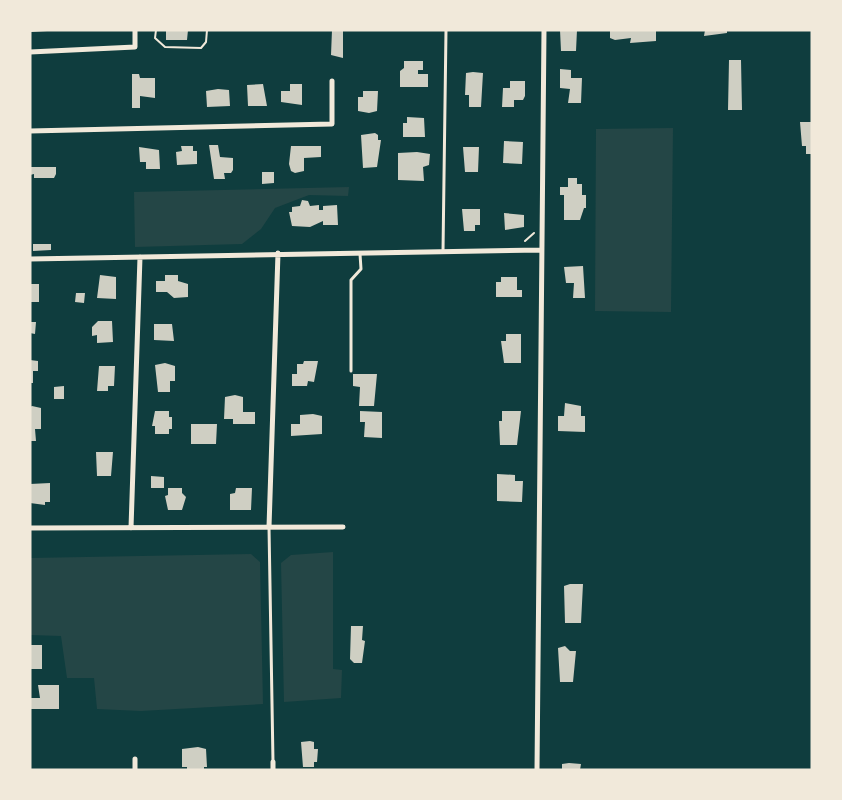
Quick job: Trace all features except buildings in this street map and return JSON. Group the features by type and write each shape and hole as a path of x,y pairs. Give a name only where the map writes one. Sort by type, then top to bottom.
{"street":[{"path":"30,52 135,47 135,30"},
{"path":"537,770 544,30"},
{"path":"30,131 332,124 332,81"},
{"path":"30,259 541,250"},
{"path":"269,527 278,253"},
{"path":"131,528 140,257"},
{"path":"30,528 343,527"},
{"path":"135,759 135,770"},
{"path":"273,762 273,770"}],"lane":[{"path":"443,251 446,30"},
{"path":"351,371 351,280 360,269 360,252"},
{"path":"269,527 273,762"}],"path":[{"path":"30,31 46,30"},
{"path":"156,30 155,38 165,47 201,48 206,42 207,30"},
{"path":"516,241 526,241 536,232"}],"shaded area":[{"path":"673,128 671,312 595,311 596,129"},
{"path":"349,187 348,196 309,195 275,208 261,229 242,244 135,247 134,192"},
{"path":"333,552 333,669 342,670 341,698 284,702 281,563 291,555"},
{"path":"251,554 260,562 263,704 141,711 97,709 94,678 67,678 61,636 30,635 30,558"}]}
